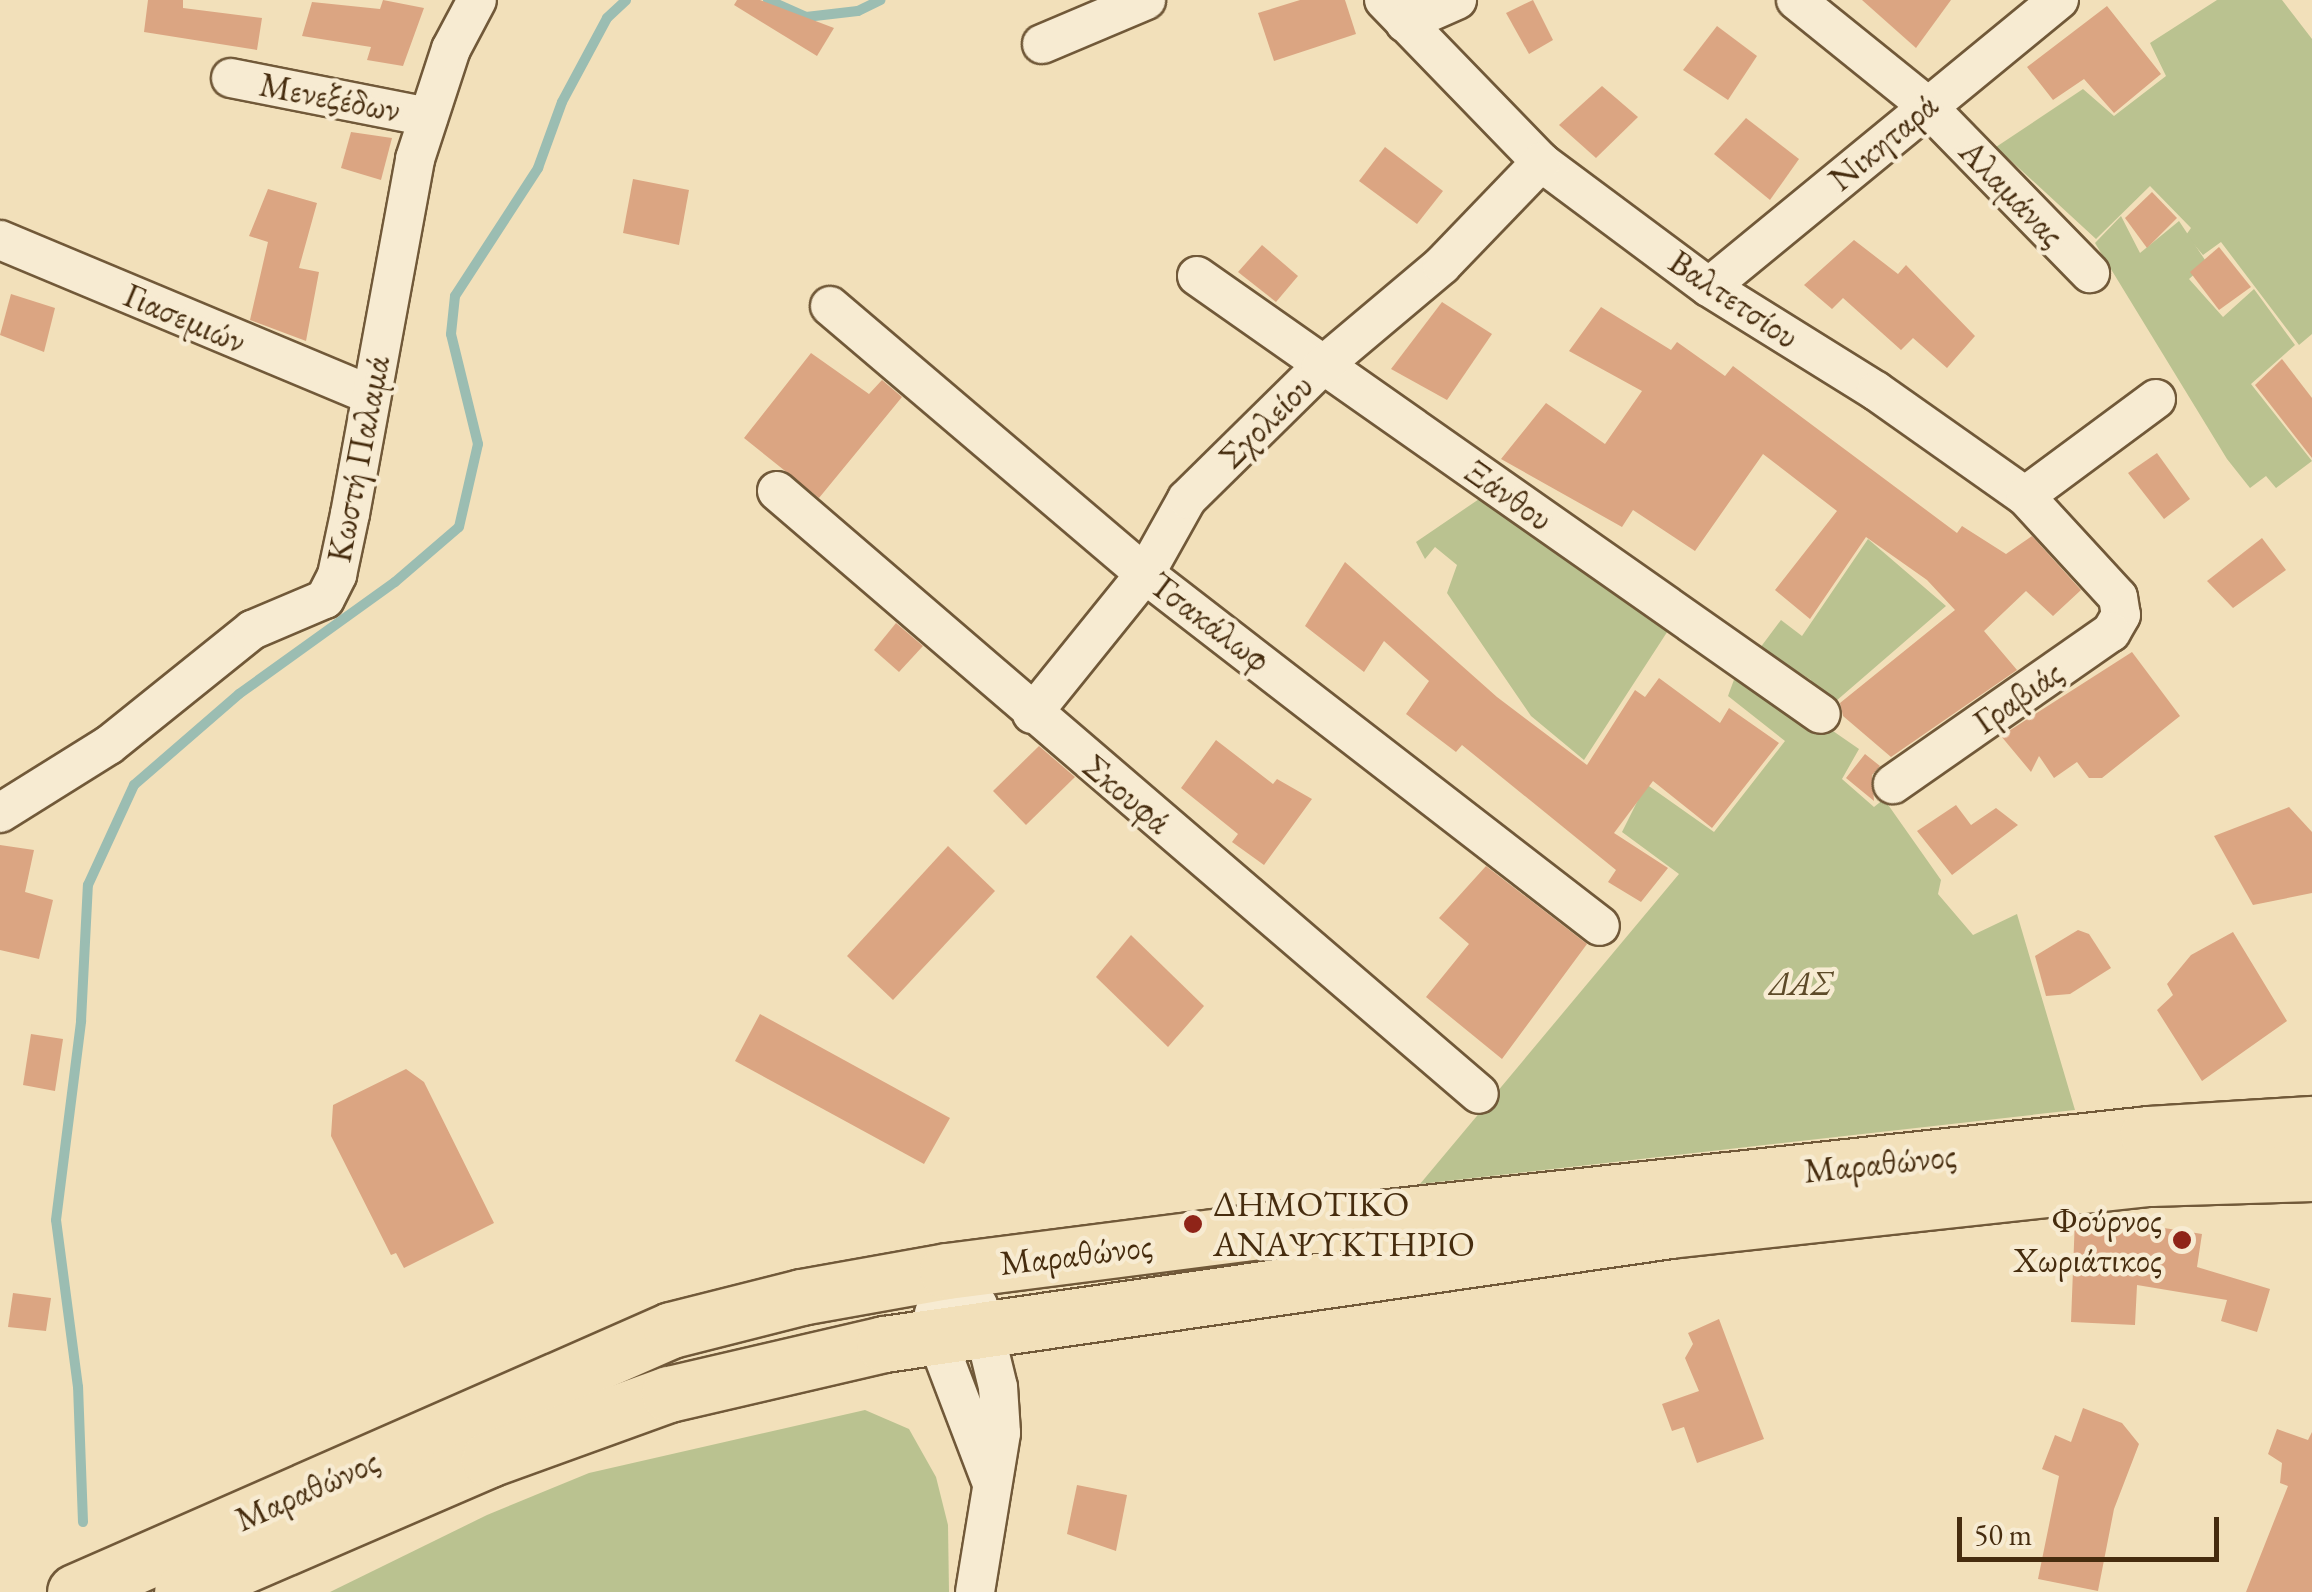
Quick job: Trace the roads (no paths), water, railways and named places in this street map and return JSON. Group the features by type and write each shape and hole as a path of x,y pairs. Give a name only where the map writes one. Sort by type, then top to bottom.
{"main road":[{"name":"Μαραθώνος","path":"75,1592 672,1330 801,1296 947,1270 1764,1175 2312,1124"},
{"name":"Μαραθώνος","path":"182,1592 490,1459 683,1390 962,1333 1670,1230 2150,1178 2312,1173"}],"street":[{"name":"Κωστή Παλαμά","path":"0,814 110,745 252,630 325,599 337,576 428,116 451,49 477,0"},
{"path":"1042,44 1146,0"},
{"name":"Βαλτετσίου","path":"1394,12 1457,0"},
{"name":"Αλαμάνας","path":"1796,0 1926,105 2090,272"},
{"name":"Νικηταρά","path":"1709,286 1926,105 2060,0"},
{"name":"Βαλτετσίου","path":"1394,12 1541,162 1709,286 1876,391 2025,496 2118,597"},
{"name":"Μενεξέδων","path":"231,78 428,116"},
{"name":"Σχολείου","path":"1032,714 1145,574 1187,499 1320,367 1442,265 1541,162"},
{"name":"Γιασεμιών","path":"0,240 370,395"},
{"name":"Ξάνθου","path":"1198,276 1320,367 1821,714"},
{"name":"Τσακάλωφ","path":"830,306 1145,574 1600,926"},
{"path":"2025,496 2156,398"},
{"name":"Σκουφά","path":"777,491 1032,714 1480,1094"},
{"name":"Γραβιάς","path":"1893,784 2111,632 2121,615 2118,597"},
{"path":"947,1270 934,1314 962,1333 1001,1433 974,1592"},
{"path":"947,1270 978,1304 962,1333 991,1480"}],"waterway":[{"path":"83,1522 78,1387 56,1220 81,1021 88,885 134,785 239,694 395,582 459,527 478,444 451,334 455,296 538,168 562,102 607,18 626,0"},
{"path":"768,0 806,17 858,11 881,0"}],"place":[{"name":"ΔΗΜΟΤΙΚΟ ΑΝΑΨΥΚΤΗΡΙΟ","path":"1193,1224"},
{"name":"Φούρνος Χωριάτικος","path":"2182,1240"}],"park label":[{"name":"ΔΑΣ","path":"1800,983"}]}
